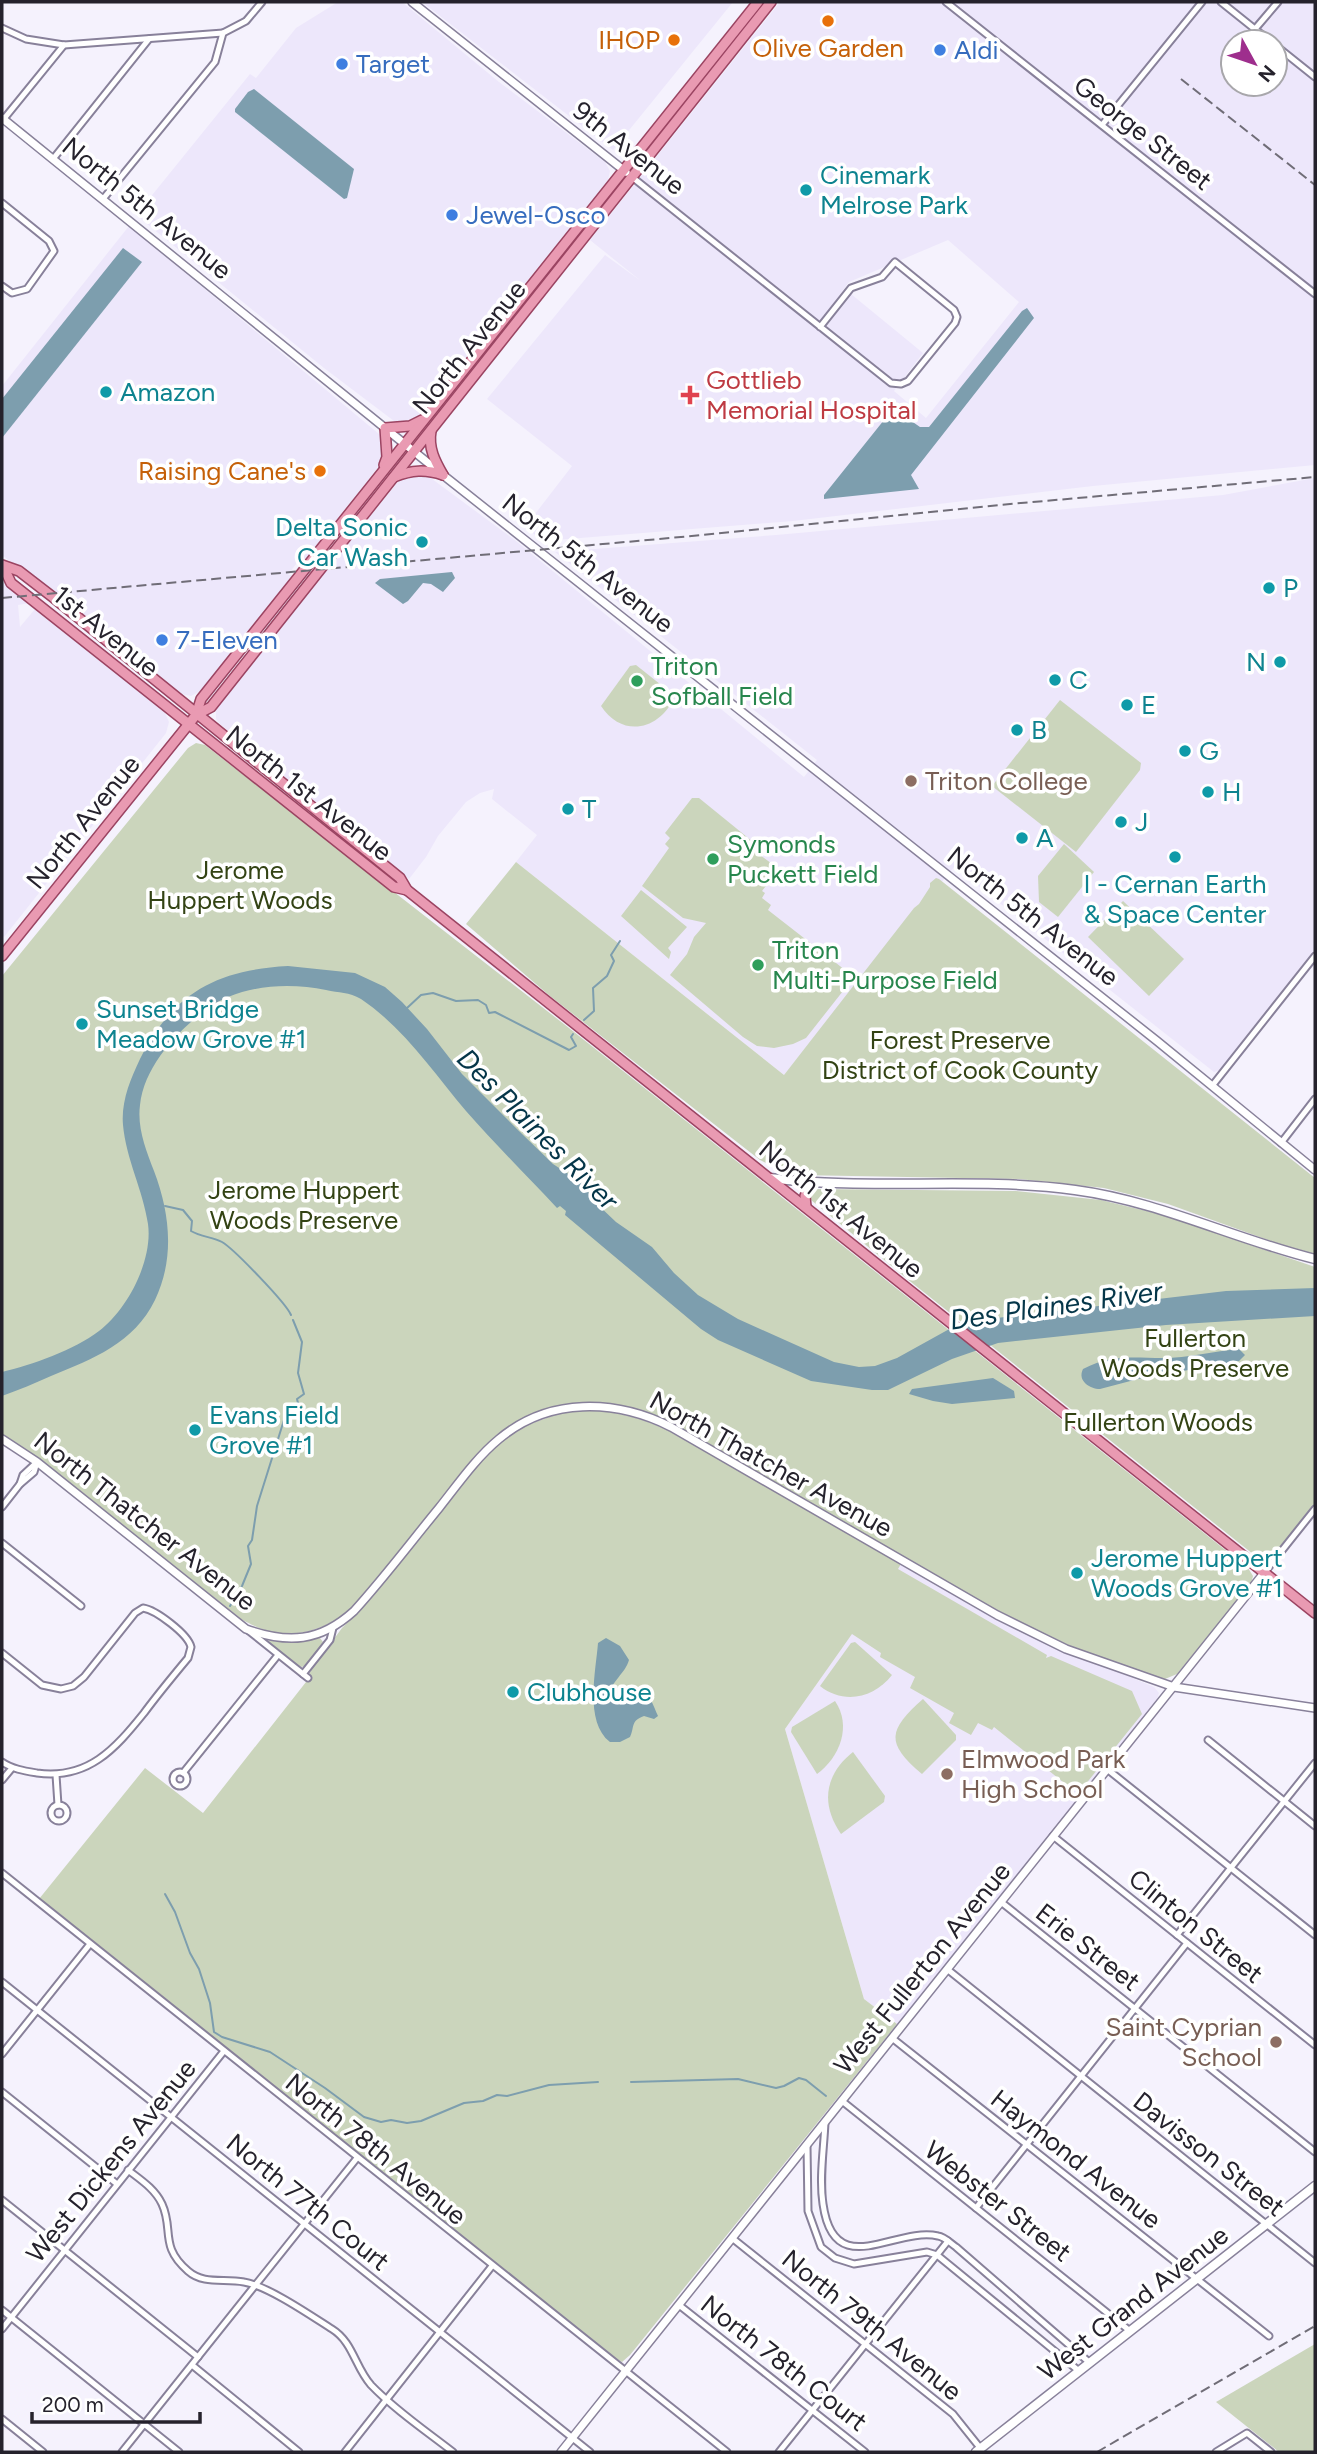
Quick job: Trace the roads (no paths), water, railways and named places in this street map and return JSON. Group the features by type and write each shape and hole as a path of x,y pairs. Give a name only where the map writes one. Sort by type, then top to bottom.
{"main road":[{"name":"North Avenue","path":"2,956 196,715 201,699 758,2"},
{"name":"North Avenue","path":"196,715 211,707 771,2"},
{"path":"376,479 387,457 385,428 410,426 427,415"},
{"path":"432,427 430,446 443,475"},
{"path":"392,478 415,470 443,475"},
{"name":"1st Avenue","path":"2,566 19,571 27,577 196,715"},
{"name":"1st Avenue","path":"2,566 11,583 188,725"},
{"name":"North 1st Avenue","path":"196,715 400,878 407,890 1315,1613"},
{"name":"North 1st Avenue","path":"188,725 394,887 407,890"},
{"path":"770,1178 812,1182 1031,1185 1076,1190 1148,1204 1315,1259"},
{"path":"806,1207 805,1196 812,1182"},
{"name":"West Grand Avenue","path":"978,2450 1315,2186"}],"street":[{"path":"2,28 26,39 64,45 223,33 246,21 262,2"},
{"name":"9th Avenue","path":"412,2 820,327 891,383 901,384 908,381 957,317 954,310 895,262 882,277 851,288 820,327"},
{"name":"George Street","path":"946,2 1315,295"},
{"path":"1102,125 1202,2"},
{"path":"1221,2 1254,28"},
{"path":"1256,28 1278,2"},
{"path":"103,199 215,62 223,33"},
{"path":"53,159 149,38"},
{"path":"3,119 64,45"},
{"path":"1289,56 1315,77"},
{"name":"North 5th Avenue","path":"3,119 443,475 1315,1170"},
{"path":"2,203 52,246 52,256 23,291 12,293 2,286"},
{"path":"1212,1086 1315,956"},
{"path":"1281,1143 1315,1099"},
{"name":"North Thatcher Avenue","path":"2,1439 37,1462 246,1629 268,1637 298,1639 321,1633 345,1620 364,1601 475,1463 506,1434 533,1418 554,1411 583,1406 617,1408 644,1415 670,1427 1014,1625 1089,1658 1174,1688 1315,1709"},
{"path":"2,1507 20,1484 23,1475 37,1462"},
{"name":"West Fullerton Avenue","path":"561,2452 1315,1510"},
{"path":"2,1544 80,1606"},
{"path":"2,1653 36,1681 55,1689 73,1686 135,1614 144,1608 153,1611 187,1637 191,1647 190,1653 112,1750 89,1765 56,1775 12,1768 2,1762"},
{"path":"246,1629 305,1676 330,1640 333,1628"},
{"path":"183,1773 278,1655"},
{"path":"1208,1740 1315,1826"},
{"path":"1177,1935 1315,1763"},
{"path":"2,1780 12,1768"},
{"path":"1107,1769 1315,1935"},
{"path":"56,1775 58,1805"},
{"name":"Clinton Street","path":"1054,1836 1315,2045"},
{"name":"North 78th Avenue","path":"2,1873 727,2452"},
{"name":"Erie Street","path":"1001,1902 1315,2152"},
{"path":"975,2208 1187,1943"},
{"path":"2,2054 90,1944"},
{"name":"Davisson Street","path":"947,1969 1315,2263"},
{"name":"North 77th Court","path":"2,1982 590,2452"},
{"name":"Haymond Avenue","path":"892,2038 1269,2336"},
{"name":"West Dickens Avenue","path":"2,2329 224,2051"},
{"path":"2,2092 117,2184"},
{"name":"Webster Street","path":"842,2101 1130,2331"},
{"path":"825,2122 822,2200 834,2236 855,2246 935,2235 948,2241 1090,2363"},
{"path":"807,2145 808,2211 821,2247 835,2258 854,2264 927,2252 937,2255 1079,2371"},
{"path":"122,2452 357,2158"},
{"path":"128,2171 150,2187 162,2203 169,2245 181,2265 190,2273 203,2280 236,2281 256,2285 340,2334 354,2355 361,2373 387,2399 453,2452"},
{"path":"2,2200 198,2357"},
{"name":"North 79th Avenue","path":"733,2238 953,2414 978,2450"},
{"path":"779,2452 948,2241"},
{"path":"345,2452 492,2266"},
{"name":"North 78th Court","path":"679,2305 865,2452"},
{"path":"2,2310 179,2452"},
{"path":"192,2365 299,2452"},
{"path":"2,2419 43,2452"},
{"path":"1216,2452 1247,2433 1271,2452"}],"water":[{"path":"254,89 354,169 347,198 344,199 235,112 248,92"},
{"path":"123,248 142,262 2,438 2,399"},
{"path":"1027,308 1034,318 911,475 919,489 824,499 824,495 892,410 920,427 929,427"},
{"path":"452,572 455,578 443,592 431,584 423,583 403,604 375,583 380,579"},
{"path":"288,966 355,973 385,987 427,1029 462,1074 519,1131 553,1164 582,1183 596,1203 616,1222 652,1247 674,1273 698,1295 738,1319 834,1362 859,1367 875,1366 897,1358 962,1322 1226,1291 1315,1288 1315,1316 1166,1325 998,1343 952,1359 888,1390 811,1381 718,1340 701,1329 565,1215 566,1211 560,1206 557,1208 500,1148 404,1037 376,1010 361,999 348,994 279,986 232,996 204,1011 172,1040 148,1077 140,1105 140,1122 145,1147 164,1203 168,1252 161,1284 146,1315 136,1328 97,1356 2,1396 2,1372 52,1356 89,1338 110,1322 136,1283 147,1253 148,1224 127,1150 123,1116 130,1083 153,1036 167,1017 199,989 239,973"},
{"path":"1239,1349 1245,1355 1239,1361 1138,1379 1100,1389 1089,1386 1082,1377 1083,1369 1113,1359 1172,1358"},
{"path":"993,1378 1014,1391 1015,1398 952,1404 909,1394 912,1389"},
{"path":"606,1638 620,1646 629,1660 612,1686 609,1696 614,1701 642,1688 658,1716 654,1719 644,1716 640,1718 635,1722 630,1737 620,1742 610,1742 602,1733 594,1709 598,1643"}],"waterway":[{"path":"584,1020 594,1011 593,988 607,976 614,961 611,955 620,941"},
{"path":"407,1008 421,995 433,993 456,1001 478,1000 486,1005 489,1013 495,1012 569,1050 576,1046 571,1037 573,1034"},
{"path":"165,1206 183,1210 192,1221 191,1231 218,1240 228,1247 270,1288 291,1315"},
{"path":"230,1606 251,1564 248,1546 252,1540 257,1506 284,1420 295,1414 299,1407 297,1399 304,1394 298,1373 302,1342 293,1320"},
{"path":"165,1894 199,1969 210,2003 214,2032 270,2052 364,2117 381,2122 421,2121 464,2103 483,2101 497,2095 507,2096 549,2085 598,2082"},
{"path":"631,2082 738,2079 776,2088 799,2078 806,2080 826,2096"}],"railway":[{"path":"1181,79 1315,185"},
{"path":"2,598 1315,477"},
{"path":"1097,2452 1315,2326"}],"place":[{"name":"Olive Garden","path":"828,21"},
{"name":"IHOP","path":"674,40"},
{"name":"Aldi","path":"940,50"},
{"name":"Target","path":"342,64"},
{"name":"Cinemark Melrose Park","path":"806,190"},
{"name":"Jewel-Osco","path":"452,215"},
{"name":"Amazon","path":"106,392"},
{"name":"Gottlieb Memorial Hospital","path":"690,395"},
{"name":"Raising Cane's","path":"320,471"},
{"name":"Delta Sonic Car Wash","path":"422,542"},
{"name":"P","path":"1269,588"},
{"name":"7-Eleven","path":"162,640"},
{"name":"N","path":"1280,662"},
{"name":"C","path":"1055,680"},
{"name":"Triton Sofball Field","path":"637,681"},
{"name":"E","path":"1127,705"},
{"name":"B","path":"1017,730"},
{"name":"G","path":"1185,751"},
{"name":"Triton College","path":"911,781"},
{"name":"H","path":"1208,792"},
{"name":"T","path":"568,809"},
{"name":"J","path":"1121,822"},
{"name":"A","path":"1022,838"},
{"name":"I - Cernan Earth & Space Center","path":"1175,857"},
{"name":"Symonds Puckett Field","path":"713,859"},
{"name":"Triton Multi-Purpose Field","path":"758,965"},
{"name":"Sunset Bridge Meadow Grove #1","path":"82,1024"},
{"name":"Evans Field Grove #1","path":"195,1430"},
{"name":"Jerome Huppert Woods Grove #1","path":"1077,1573"},
{"name":"Clubhouse","path":"513,1692"},
{"name":"Elmwood Park High School","path":"947,1774"},
{"name":"Saint Cyprian School","path":"1276,2042"}],"park label":[{"name":"Jerome Huppert Woods","path":"240,885"},
{"name":"Forest Preserve District of Cook County","path":"960,1055"},
{"name":"Jerome Huppert Woods Preserve","path":"304,1205"},
{"name":"Fullerton Woods Preserve","path":"1195,1353"},
{"name":"Fullerton Woods","path":"1158,1422"}],"water label":[{"name":"Des Plaines River","path":"538,1129"},
{"name":"Des Plaines River","path":"1056,1305"}]}
